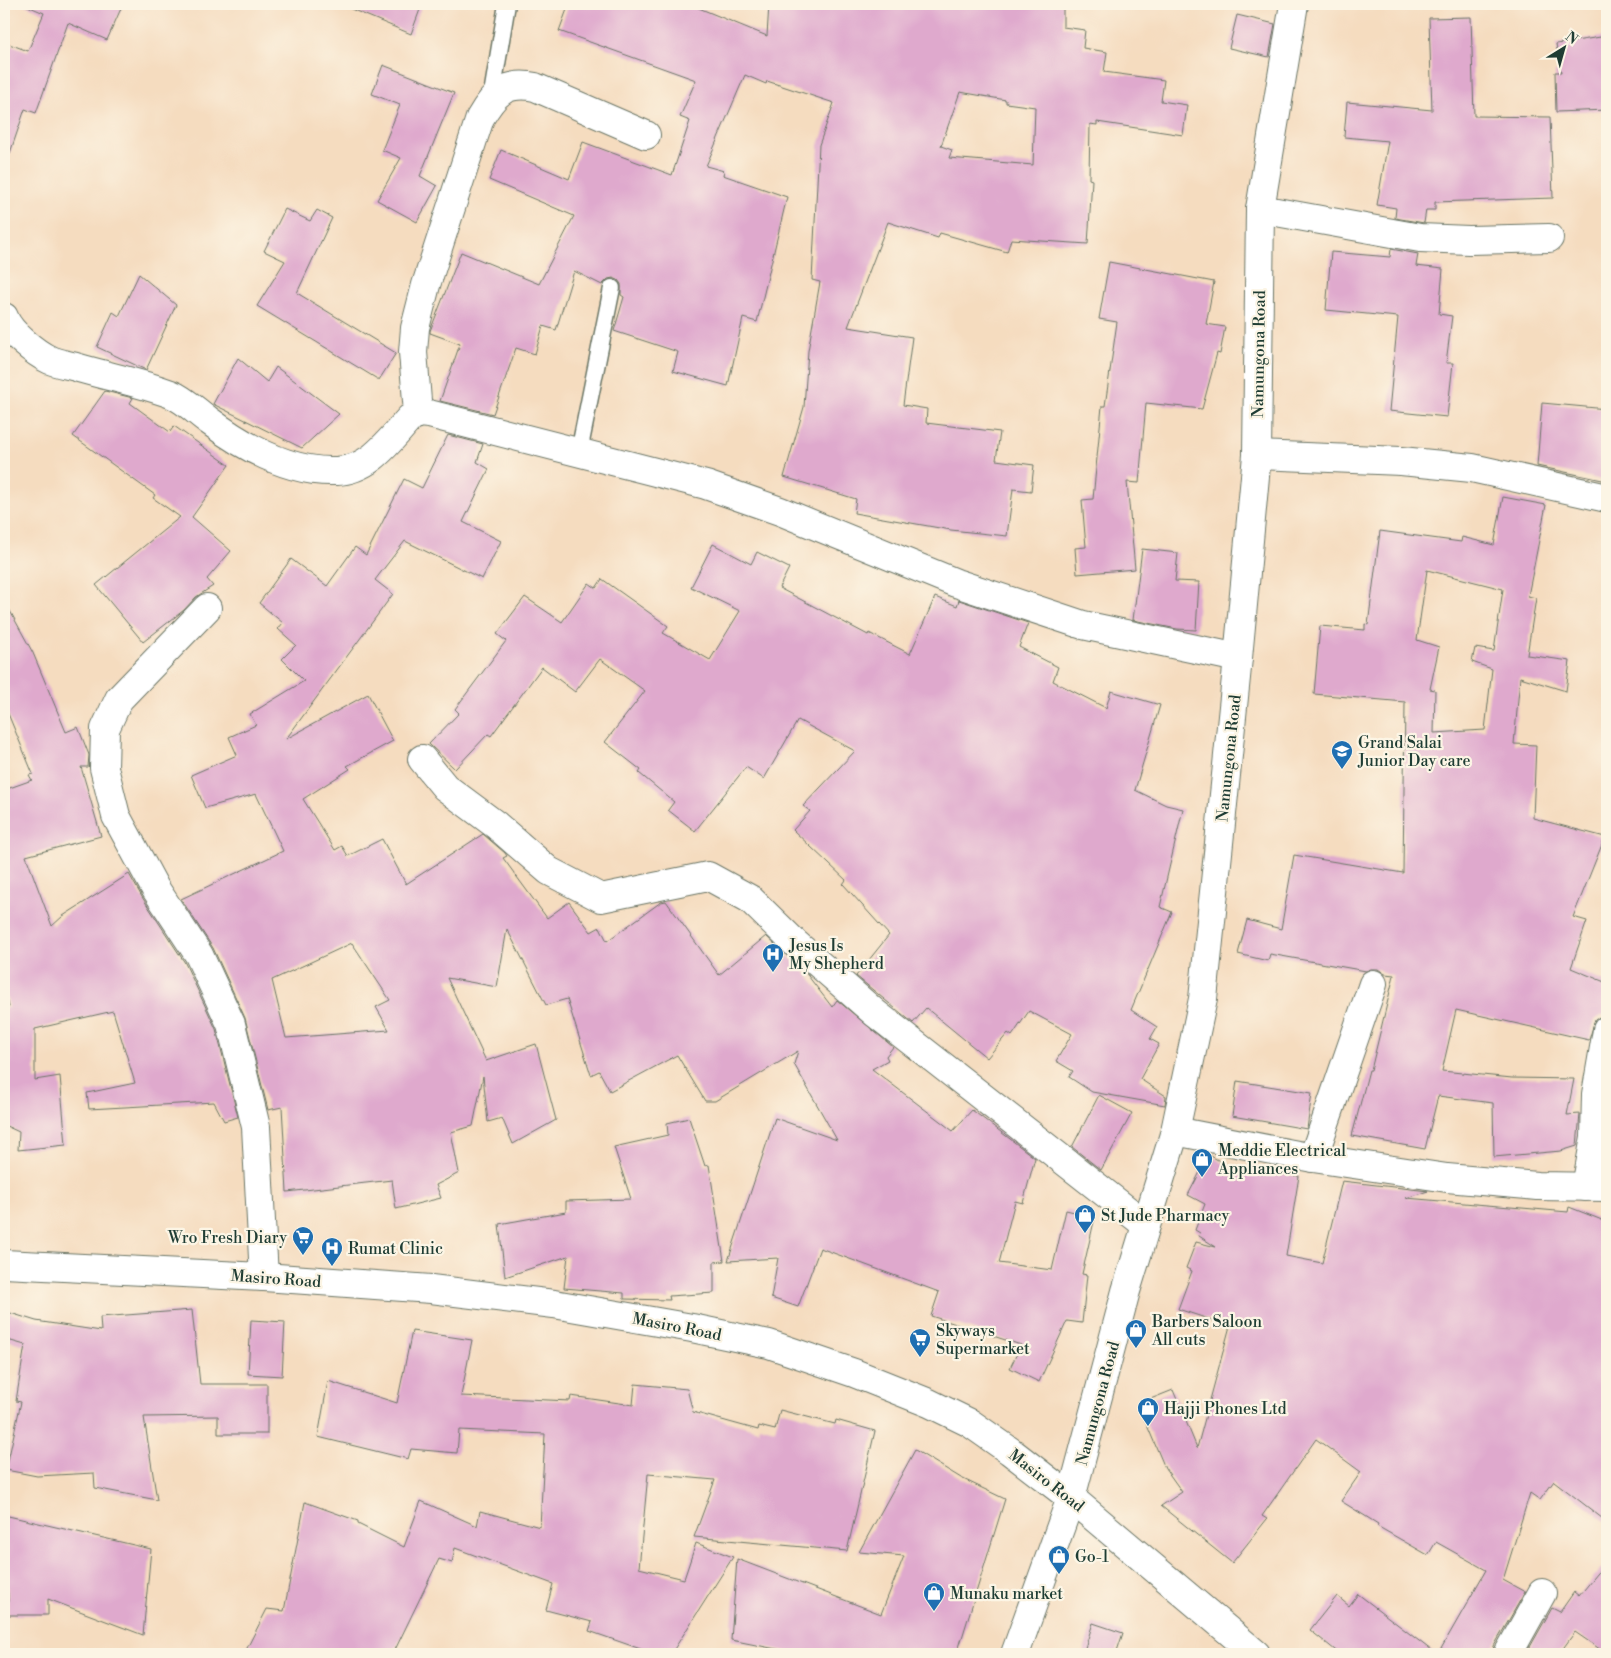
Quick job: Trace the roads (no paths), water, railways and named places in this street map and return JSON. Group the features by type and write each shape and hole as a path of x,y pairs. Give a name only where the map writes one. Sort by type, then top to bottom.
{"street":[{"name":"Namungona Road","path":"1015,1654 1072,1498 1126,1292 1176,1131 1203,998 1257,455 1260,209 1294,4"},
{"path":"418,414 413,352 415,328 426,285 480,118 491,100 505,89 521,84 535,86 646,135"},
{"path":"1260,209 1420,238 1469,240 1549,238"},
{"path":"4,317 6,324 25,343 50,360 173,394 231,437 263,454 298,467 321,471 338,471 358,467 370,460 410,418 418,414 442,416 706,485 780,511 956,583 1083,625 1238,658"},
{"path":"1257,455 1401,461 1472,468 1607,498"},
{"path":"207,608 119,699 106,728 104,768 116,816 155,888 199,955 231,1024 256,1127 264,1277"},
{"path":"422,759 445,787 496,825 549,871 601,898 708,876 750,899 795,943 875,1013 1146,1225"},
{"path":"1313,1158 1373,984"},
{"path":"1176,1131 1313,1158 1447,1178 1537,1186 1596,1187 1596,1094 1607,1030"},
{"name":"Masiro Road","path":"4,1264 264,1277 431,1289 554,1304 692,1328 769,1344 929,1403 970,1423 1072,1498 1256,1654"},
{"path":"1508,1654 1542,1593"}],"lane":[{"path":"491,100 507,4"},
{"path":"579,452 612,288"}],"place":[{"name":"Grand Salai Junior Day care","path":"1342,770"},
{"name":"Jesus Is My Shepherd","path":"773,973"},
{"name":"Meddie Electrical Appliances","path":"1202,1178"},
{"name":"St Jude Pharmacy","path":"1085,1234"},
{"name":"Wro Fresh Diary","path":"303,1256"},
{"name":"Rumat Clinic","path":"332,1267"},
{"name":"Barbers Saloon All cuts","path":"1136,1349"},
{"name":"Skyways Supermarket","path":"920,1358"},
{"name":"Hajji Phones Ltd","path":"1148,1427"},
{"name":"Go-1","path":"1059,1575"},
{"name":"Munaku market","path":"934,1612"}]}
